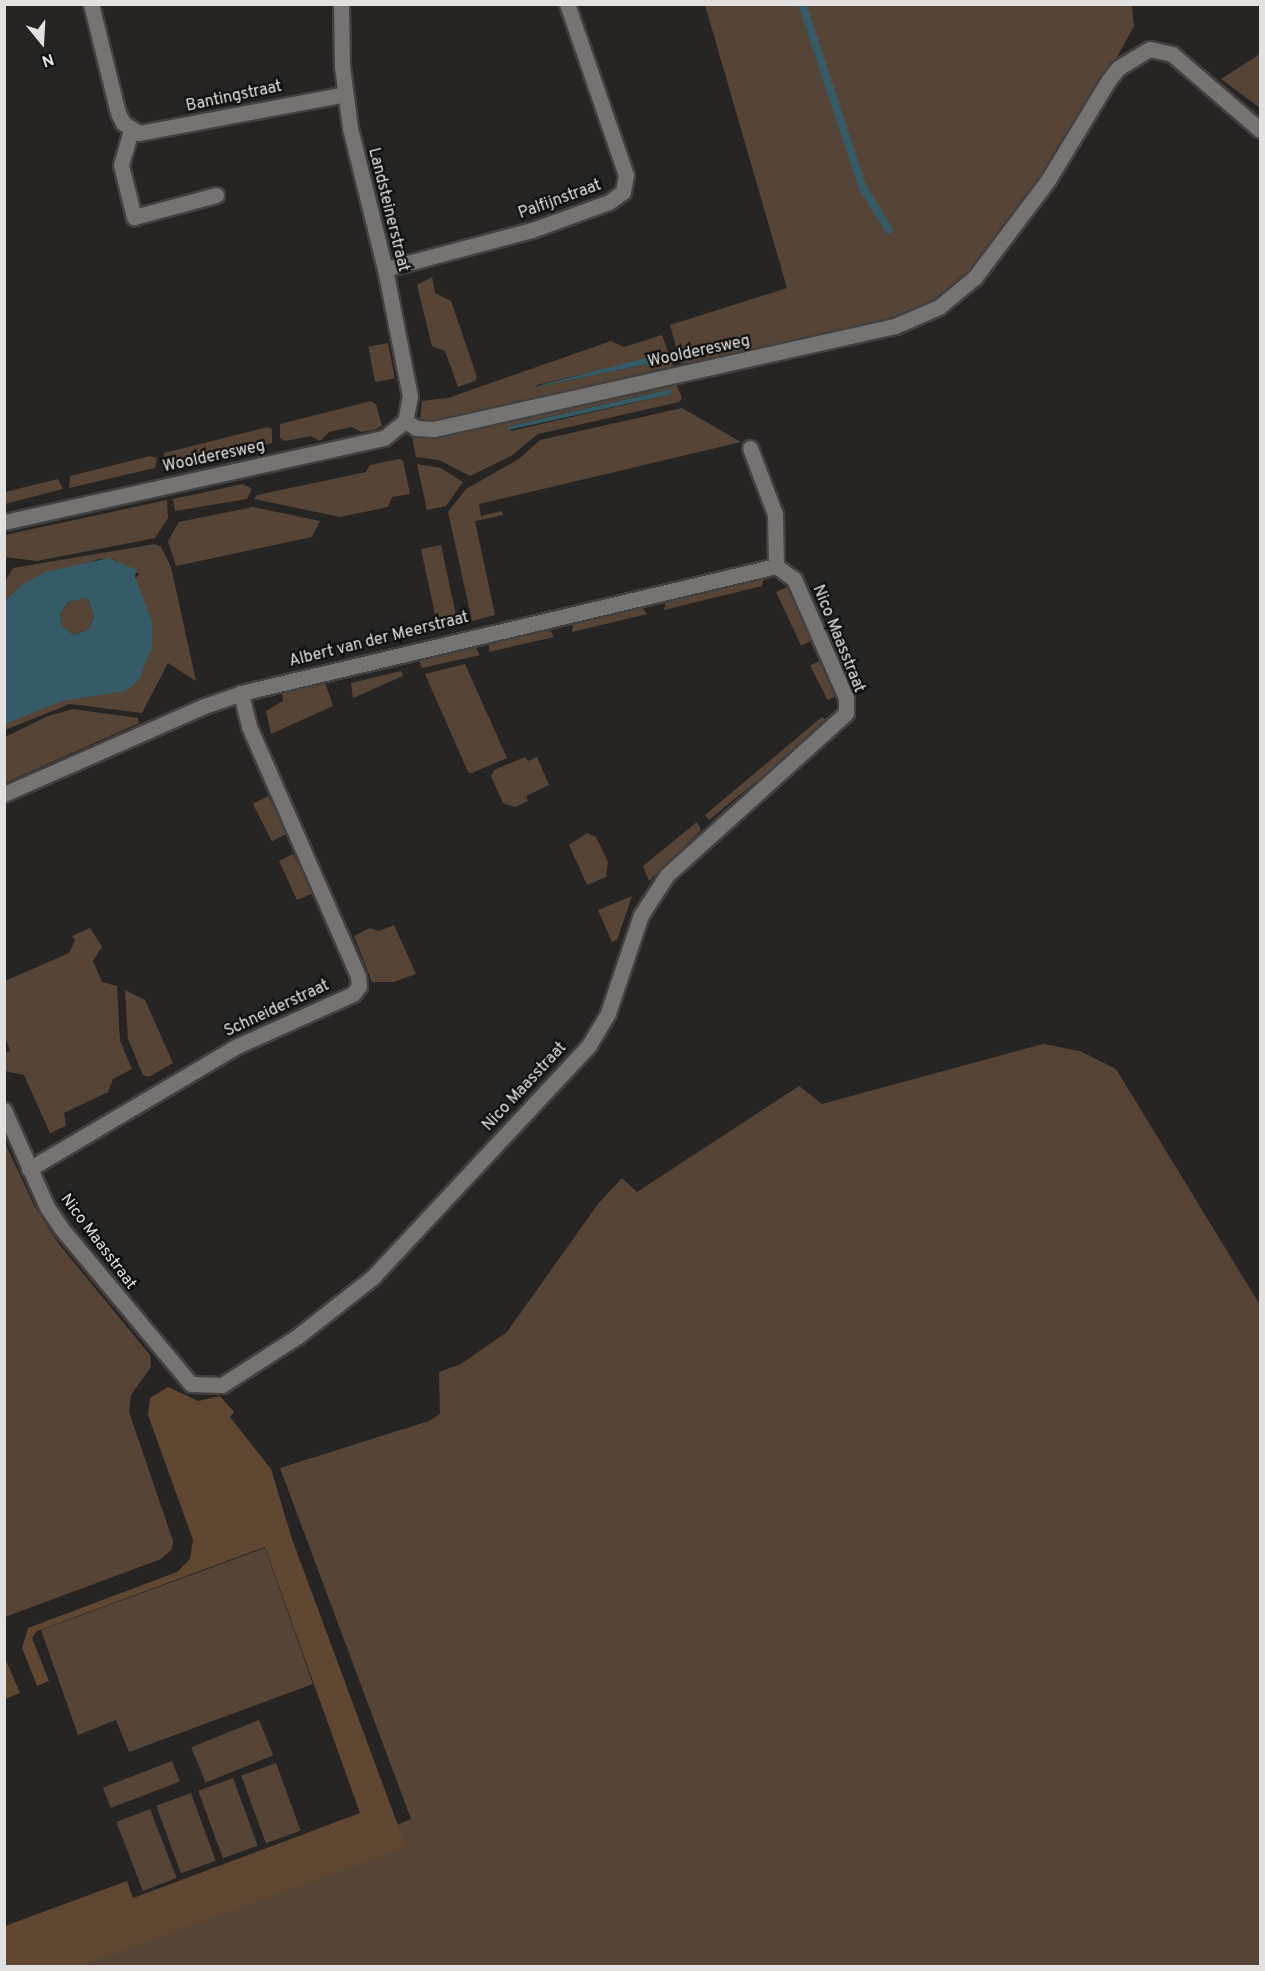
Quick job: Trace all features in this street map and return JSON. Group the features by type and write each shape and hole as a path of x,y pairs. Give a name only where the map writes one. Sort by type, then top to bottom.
{"street":[{"path":"91,4 118,113 131,130 121,165 134,217 216,195"},
{"name":"Landsteinerstraat","path":"341,4 345,94 385,269 410,396 405,421"},
{"name":"Palfijnstraat","path":"385,269 522,233 609,202 623,192 626,175 567,4"},
{"name":"Woolderesweg","path":"4,522 384,438 405,421 416,428 434,429 896,326 939,307 975,278 1076,140 1108,81 1118,68 1150,49 1172,54 1260,130"},
{"name":"Bantingstraat","path":"131,130 153,133 345,94"},
{"path":"750,448 775,514 776,566"},
{"name":"Albert van der Meerstraat","path":"4,794 204,706 241,693 776,566"},
{"name":"Nico Maasstraat","path":"4,1110 29,1169 61,1228 191,1384 222,1385 298,1336 373,1277 589,1045 608,1013 641,915 667,874 846,713 846,698 794,579 776,566"},
{"name":"Schneiderstraat","path":"29,1169 235,1047 353,994 359,986 358,976 249,726 241,693"}],"shaded area":[{"path":"705,5 1132,5 1134,26 1080,125 967,277 949,294 905,317 681,364 670,325 787,288"},
{"path":"1260,54 1260,108 1221,79"},
{"path":"432,277 435,293 451,301 477,377 475,381 458,387 445,351 432,346 417,285"},
{"path":"662,335 673,366 433,421 420,420 422,401 448,398 611,341 624,347","holes":["663,355 662,361 536,387"]},
{"path":"388,343 395,378 375,382 368,347"},
{"path":"675,381 682,398 679,402 538,434 511,456 470,476 439,460 416,457 412,437 436,436","holes":["670,389 672,394 511,431 510,426"]},
{"path":"371,401 376,404 382,426 374,430 361,432 352,427 329,432 320,441 311,436 285,441 280,438 280,424"},
{"path":"682,408 741,442 479,504 481,516 502,511 503,515 475,521 495,615 472,621 448,512 466,489 519,459 540,440"},
{"path":"268,427 272,429 272,443 175,465 164,464 164,453"},
{"path":"150,456 157,458 155,468 69,488 70,476"},
{"path":"399,459 403,461 410,494 392,497 388,507 340,517 254,499 257,495 366,472 370,465"},
{"path":"417,464 441,468 463,482 446,506 427,510"},
{"path":"58,479 63,489 5,504 5,492"},
{"path":"243,484 252,489 247,499 175,511 173,499"},
{"path":"167,500 168,518 155,538 37,561 5,557 5,535"},
{"path":"253,507 320,521 312,537 176,566 168,541 179,522"},
{"path":"155,544 161,547 171,567 196,681 168,663 142,713 70,704 5,730 4,720 32,708 139,574 113,559 98,559 5,602 5,581 13,568"},
{"path":"441,545 458,625 417,635 415,624 436,619 421,549"},
{"path":"764,577 762,586 664,610 666,600"},
{"path":"787,587 812,640 801,646 776,592"},
{"path":"88,598 94,617 89,629 74,635 62,626 60,614 68,602"},
{"path":"641,606 647,614 572,632 573,623"},
{"path":"549,628 554,637 489,652 489,643"},
{"path":"475,646 480,655 422,668 419,660"},
{"path":"819,661 837,696 828,700 810,666"},
{"path":"465,664 507,758 472,773 468,772 425,674"},
{"path":"401,671 403,676 353,698 351,683"},
{"path":"325,682 333,706 271,734 266,711 283,701 282,693"},
{"path":"73,709 138,718 139,723 5,783 5,737 48,716"},
{"path":"822,717 829,722 709,820 705,815"},
{"path":"525,757 528,761 537,757 549,785 526,796 528,801 515,807 503,803 491,776 494,770"},
{"path":"268,796 287,833 272,841 253,804"},
{"path":"697,822 701,830 649,881 643,866"},
{"path":"587,833 596,837 608,862 606,877 587,885 569,845"},
{"path":"293,854 314,893 297,900 279,861"},
{"path":"632,896 617,940 612,942 598,910"},
{"path":"394,925 416,974 393,982 372,982 354,936 370,928 379,931"},
{"path":"90,928 102,947 93,961 102,982 117,986 120,1041 132,1069 113,1079 108,1092 64,1113 66,1126 50,1133 24,1075 5,1071 5,1053 10,1051 5,1036 5,981 69,953 75,940 72,936"},
{"path":"125,990 145,1000 173,1063 149,1077 143,1075 128,1039"},
{"path":"1043,1044 1080,1051 1116,1069 1260,1305 1260,1966 55,1966 411,1819 280,1468 429,1421 440,1414 439,1372 461,1364 507,1332 598,1204 622,1178 637,1192 799,1086 822,1104"},
{"path":"4,1141 35,1207 58,1243 150,1355 151,1367 131,1395 129,1412 173,1541 172,1549 161,1559 5,1617"},
{"path":"168,1387 198,1401 220,1396 234,1412 230,1417 271,1469 292,1539 406,1847 81,1966 5,1966 5,1926 127,1881 133,1898 360,1813 265,1547 37,1631 32,1638 49,1681 37,1686 22,1648 28,1628 177,1572 190,1559 193,1540 148,1415 150,1398"},
{"path":"265,1548 313,1684 129,1752 116,1720 78,1735 41,1630"},
{"path":"5,1658 20,1693 4,1699"},
{"path":"259,1720 273,1755 206,1783 191,1747"},
{"path":"172,1761 180,1782 111,1808 103,1788"},
{"path":"276,1763 301,1831 266,1843 241,1776"},
{"path":"233,1778 258,1846 223,1858 198,1791"},
{"path":"191,1793 216,1861 181,1873 156,1806"},
{"path":"150,1809 177,1878 143,1891 116,1822"}],"water":[{"path":"661,354 662,361 536,387 537,386"},
{"path":"671,389 672,394 508,430 510,426"},
{"path":"109,558 137,570 135,576 152,622 152,647 139,680 126,691 62,701 5,724 5,601 22,585 45,572","holes":["88,598 94,617 89,629 74,635 62,626 60,614 68,602"]}],"waterway":[{"path":"802,4 863,188 889,230"}]}
